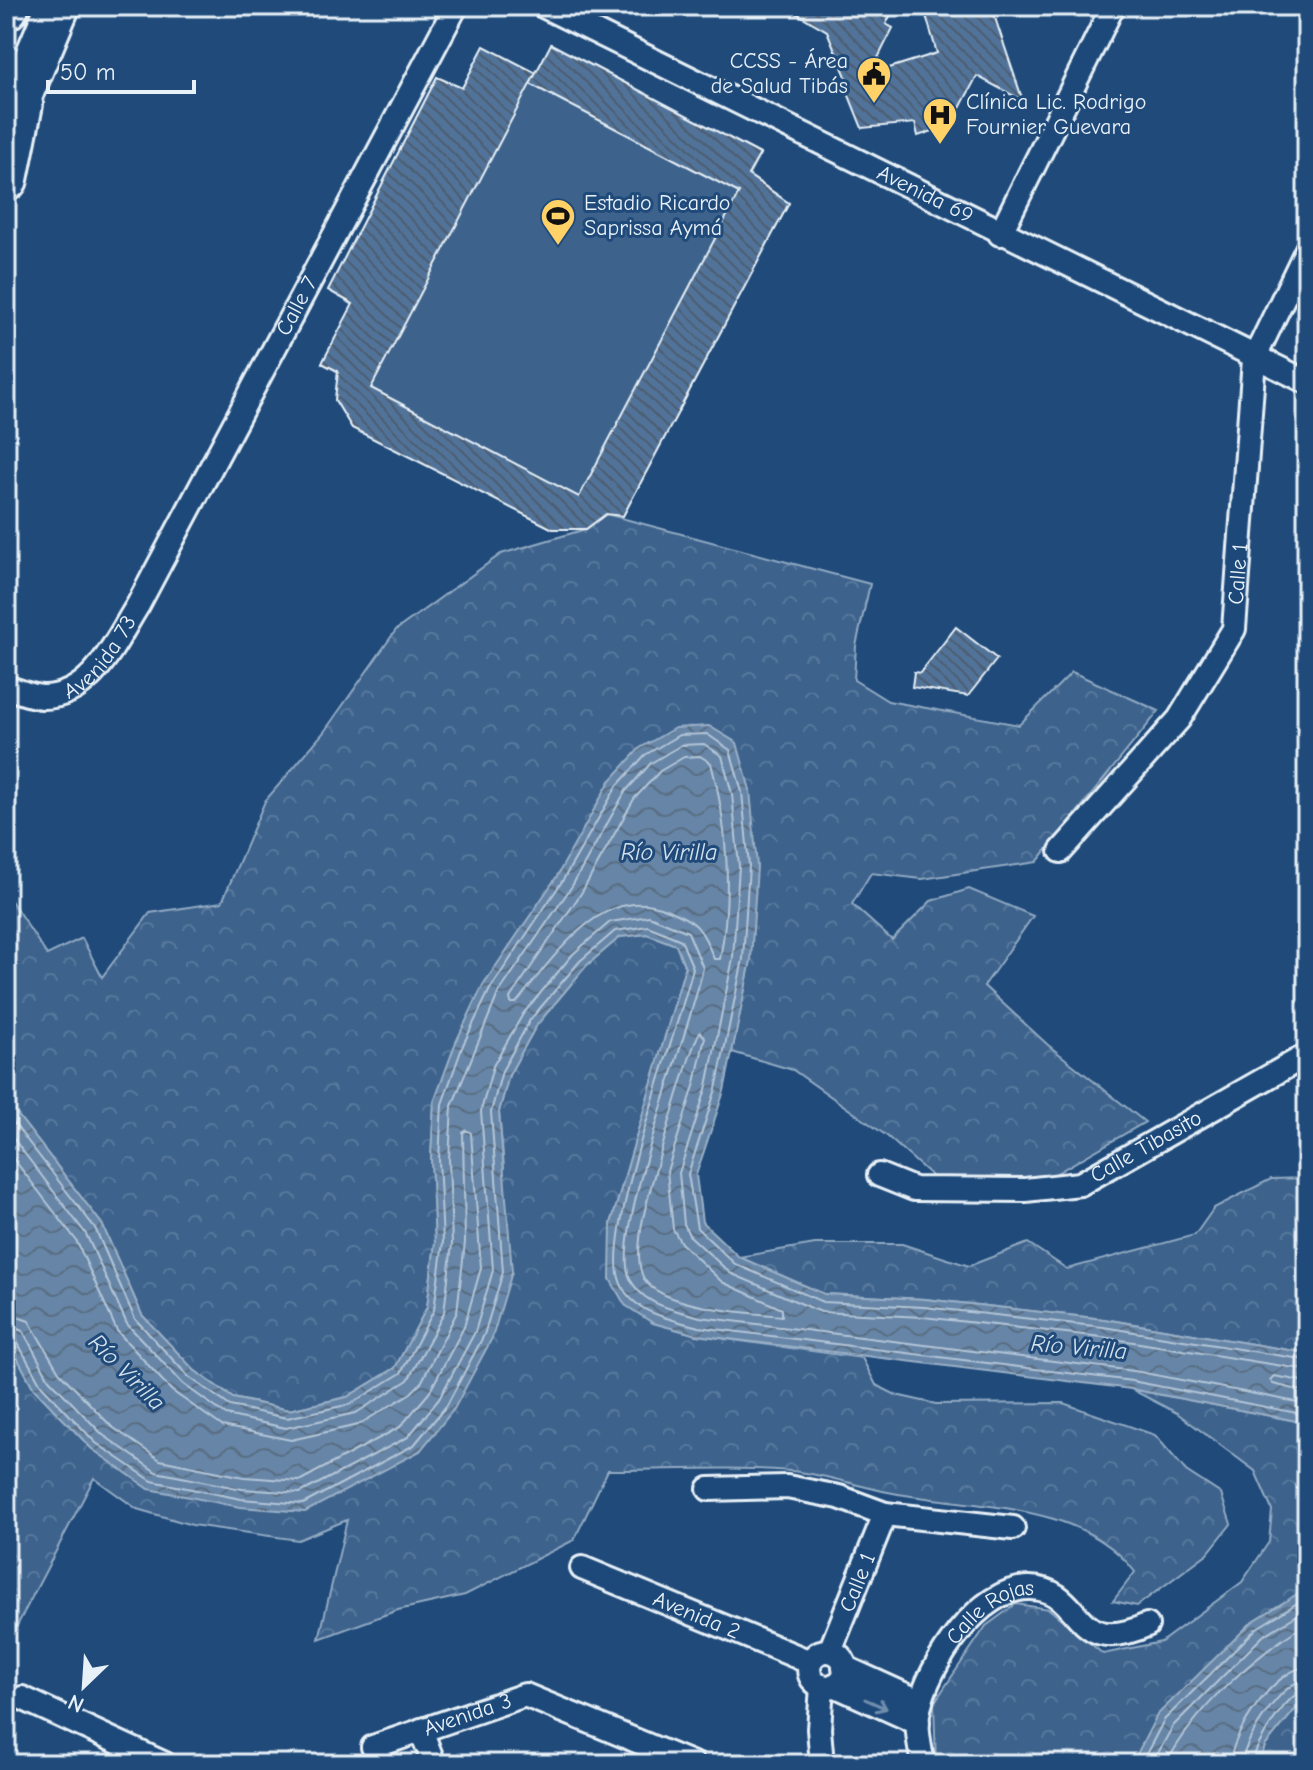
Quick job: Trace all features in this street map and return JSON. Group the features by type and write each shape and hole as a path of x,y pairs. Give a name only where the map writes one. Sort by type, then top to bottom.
{"highway":[{"path":"6,130 58,6"},
{"path":"6,179 26,83"}],"street":[{"name":"Calle 7","path":"138,605 456,6"},
{"name":"Avenida 69","path":"543,6 1000,234 1307,382"},
{"path":"1000,234 1113,6"},
{"name":"Calle 1","path":"1061,851 1179,719 1234,629 1254,359 1307,249"},
{"name":"Avenida 73","path":"6,687 42,697 77,689 100,665 138,605"},
{"name":"Calle Tibasito","path":"879,1175 914,1189 1025,1190 1080,1184 1307,1055"},
{"path":"709,1489 787,1487 839,1497 885,1514 1013,1528"},
{"name":"Calle 1","path":"822,1764 819,1729 828,1670 885,1514"},
{"name":"Avenida 2","path":"582,1568 828,1670 920,1712"},
{"name":"Calle Rojas","path":"923,1764 920,1712 929,1678 948,1643 988,1604 1014,1590 1031,1588 1052,1593 1082,1623 1103,1635 1127,1634 1147,1625"},
{"name":"Avenida 3","path":"373,1747 525,1695 693,1764"},
{"path":"22,1698 165,1764"},
{"path":"421,1730 434,1764"}],"green space":[{"name":"Estadio Ricardo Saprissa Aymá","path":"551,44 760,154 749,175 789,203 623,516 606,514 586,529 553,529 352,428 335,400 338,372 322,363 353,305 328,290 437,77 462,88 484,46 536,73"},
{"path":"606,514 870,584 856,646 854,680 888,701 1019,725 1072,672 1159,711 1037,862 922,879 871,873 852,904 892,940 931,901 969,889 1033,916 984,986 1048,1045 1145,1122 1048,1178 934,1178 887,1136 793,1070 732,1052 751,960 610,781 434,1102 431,1158 435,1243 427,1307 395,1368 347,1397 289,1410 233,1398 194,1370 142,1315 102,1224 6,1100 6,893 47,955 82,938 102,977 150,913 222,902 265,801 324,732 396,630 501,554 586,529"},
{"path":"647,934 676,945 685,967 611,1224 653,1323 697,1335 862,1358 876,1385 896,1395 936,1404 1063,1403 1155,1435 1186,1471 1221,1494 1231,1524 1208,1553 1137,1606 1113,1601 1135,1572 1113,1549 1086,1532 1056,1520 990,1506 893,1493 791,1471 723,1468 608,1470 574,1540 465,1595 398,1610 319,1639 347,1520 298,1540 192,1525 137,1509 94,1478 6,1647 6,1337 34,1389 92,1449 419,1451 504,1167 499,1112 509,1075 536,1026 586,966 620,937"},
{"path":"1307,1178 1307,1353 1104,1319 925,1299 824,1294 739,1257 815,1244 902,1244 969,1266 1028,1243 1067,1269 1195,1235 1214,1208 1271,1179"},
{"path":"1131,1389 1307,1423 1307,1588 1252,1622 1158,1715 1132,1764 936,1764 934,1703 986,1626 1016,1604 1049,1609 1103,1654 1161,1642 1242,1582 1269,1542 1272,1510 1255,1471 1177,1413"},
{"path":"1307,1695 1307,1764 1259,1764 1265,1746"}],"water":[{"name":"Río Virilla","path":"709,726 737,743 750,790 757,866 751,960 724,1091 696,1175 702,1222 739,1257 824,1294 925,1299 1104,1319 1307,1353 1307,1423 1131,1389 697,1335 653,1323 625,1305 610,1279 611,1224 685,967 676,945 647,934 620,937 586,966 536,1026 509,1075 499,1112 512,1272 492,1338 454,1409 420,1451 305,1512 240,1507 149,1489 92,1449 34,1389 6,1337 6,1100 102,1224 142,1315 194,1370 233,1398 289,1410 347,1397 395,1368 427,1307 435,1243 431,1158 434,1102 456,1042 483,985 557,876 610,781 640,748 675,728"},
{"path":"1307,1588 1307,1695 1265,1746 1259,1764 1132,1764 1157,1715 1252,1622"}],"building":[{"path":"784,6 895,6 886,24 893,28 870,74 937,53 925,12 954,6 991,6 1023,101 977,76 951,125 918,136 915,123 862,128 846,88 850,86 827,31"},
{"path":"551,44 760,154 748,175 789,203 623,516 606,514 586,529 553,529 352,428 335,400 338,371 322,363 353,304 328,290 437,77 462,88 484,46 536,73","holes":["530,84 739,193 579,497 371,388"]},
{"path":"956,627 997,659 968,696 912,687 914,672 920,673"}],"place":[{"name":"CCSS - Área de Salud Tibás","path":"874,105"},
{"name":"Clínica Lic. Rodrigo Fournier Guevara","path":"940,146"},
{"name":"Estadio Ricardo Saprissa Aymá","path":"558,247"}]}
